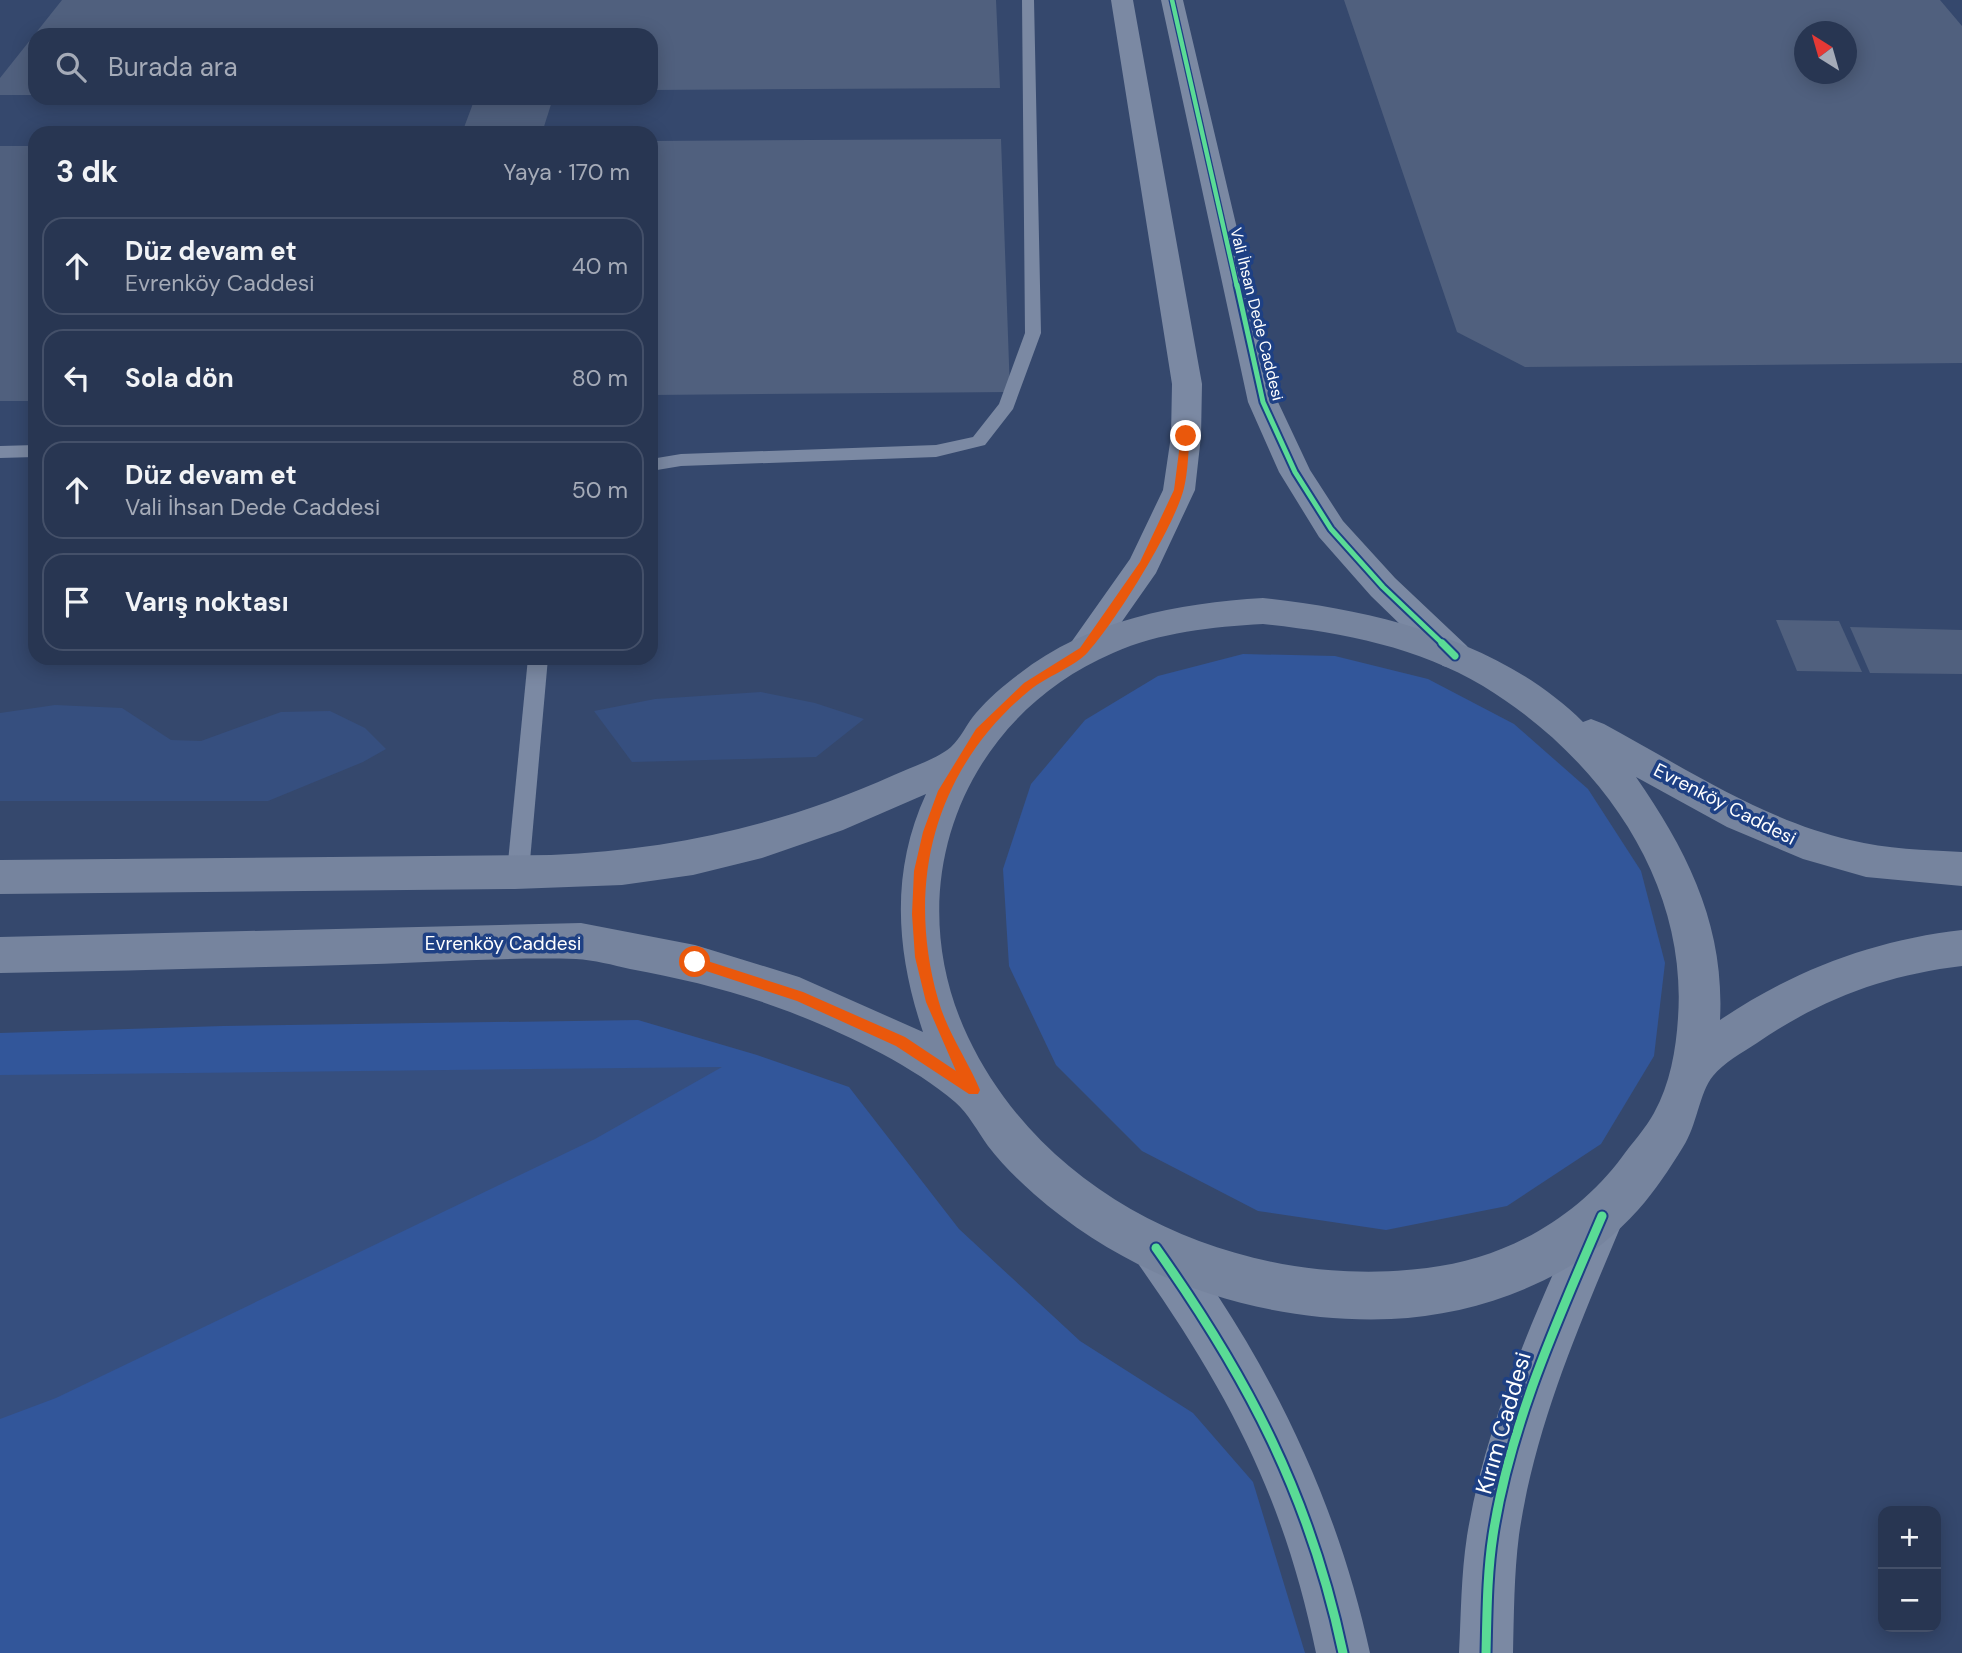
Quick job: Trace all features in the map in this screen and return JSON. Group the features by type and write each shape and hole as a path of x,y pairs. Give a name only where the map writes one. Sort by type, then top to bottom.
{"main road":[{"path":"1264,611 1360,624 1408,637 1455,656 1500,679 1542,707 1582,741 1617,778 1647,819 1672,865 1690,912 1701,962 1702,1013 1695,1063 1676,1118 1646,1170 1602,1216 1552,1250 1506,1271 1429,1292 1361,1297 1291,1291 1222,1275 1156,1248 1101,1217 1051,1179 1008,1136 974,1090 949,1046 932,1002 922,957 918,914 920,871 928,832 942,794 960,760 1002,708 1027,686 1083,651 1125,633 1170,621 1264,611"},
{"name":"Evrenköy Caddesi","path":"1542,707 1753,822 1800,842 1872,862 1962,869"},
{"path":"0,877 518,872 635,866 692,859 749,845 855,808 960,760"},
{"name":"Evrenköy Caddesi","path":"0,956 581,941 695,962 799,996 901,1041 974,1090"},
{"path":"1695,1063 1748,1023 1814,986 1856,970 1962,948"}],"street":[{"path":"1083,651 1144,564 1179,490 1186,436 1187,384 1122,0"},
{"name":"Vali İhsan Dede Caddesi","path":"1172,0 1252,365 1267,412 1295,472 1331,529 1383,587 1455,656"},
{"name":"Kırım Caddesi","path":"1486,1653 1495,1522 1514,1441 1538,1366 1602,1216"},
{"path":"1156,1248 1197,1304 1263,1416 1292,1481 1321,1561 1343,1653"}],"lane":[{"path":"658,464 681,460 936,451 979,441 1007,405 1033,333 1028,0"},
{"path":"0,452 28,451"},
{"path":"518,872 537,665"}],"shaded area":[{"path":"1243,654 1335,656 1428,679 1514,724 1588,789 1641,871 1665,963 1654,1056 1601,1144 1507,1206 1386,1230 1258,1211 1142,1151 1056,1065 1009,966 1003,869 1031,784 1085,720 1158,676"},
{"path":"761,692 815,703 864,719 816,757 632,762 594,711 655,699"},
{"path":"55,705 122,708 171,740 201,741 281,712 330,711 365,728 386,749 363,762 268,801 0,801 0,713"},
{"path":"638,1020 757,1055 849,1087 959,1229 1080,1341 1193,1413 1253,1482 1305,1653 0,1653 0,1033 223,1026"},
{"path":"722,1067 595,1139 56,1398 0,1419 0,1075"}],"building":[{"path":"62,0 996,0 1000,88 658,90 658,28 40,28"},
{"path":"1344,0 1940,0 1962,26 1962,363 1525,367 1457,332"},
{"path":"28,43 28,95 0,95 0,78"},
{"path":"472,105 551,105 544,126 465,126"},
{"path":"1001,139 1010,392 658,395 658,141"},
{"path":"0,146 28,146 28,401 0,401"},
{"path":"1776,620 1839,621 1862,672 1797,671"},
{"path":"1850,627 1962,630 1962,674 1870,673"}],"cycle path":[{"path":"1172,0 1263,402 1295,472 1331,529 1383,587 1455,656"},
{"path":"1486,1653 1491,1552 1515,1440 1541,1364 1602,1216"},
{"path":"1156,1248 1219,1341 1273,1440 1315,1543 1331,1597 1343,1653"}],"route":[{"path":"695,962 799,996 901,1041 974,1090 949,1046 932,1002 922,957 918,914 920,871 928,832 942,794 960,760 980,733 1002,708 1027,686 1083,651 1144,564 1179,490 1186,436"}]}
